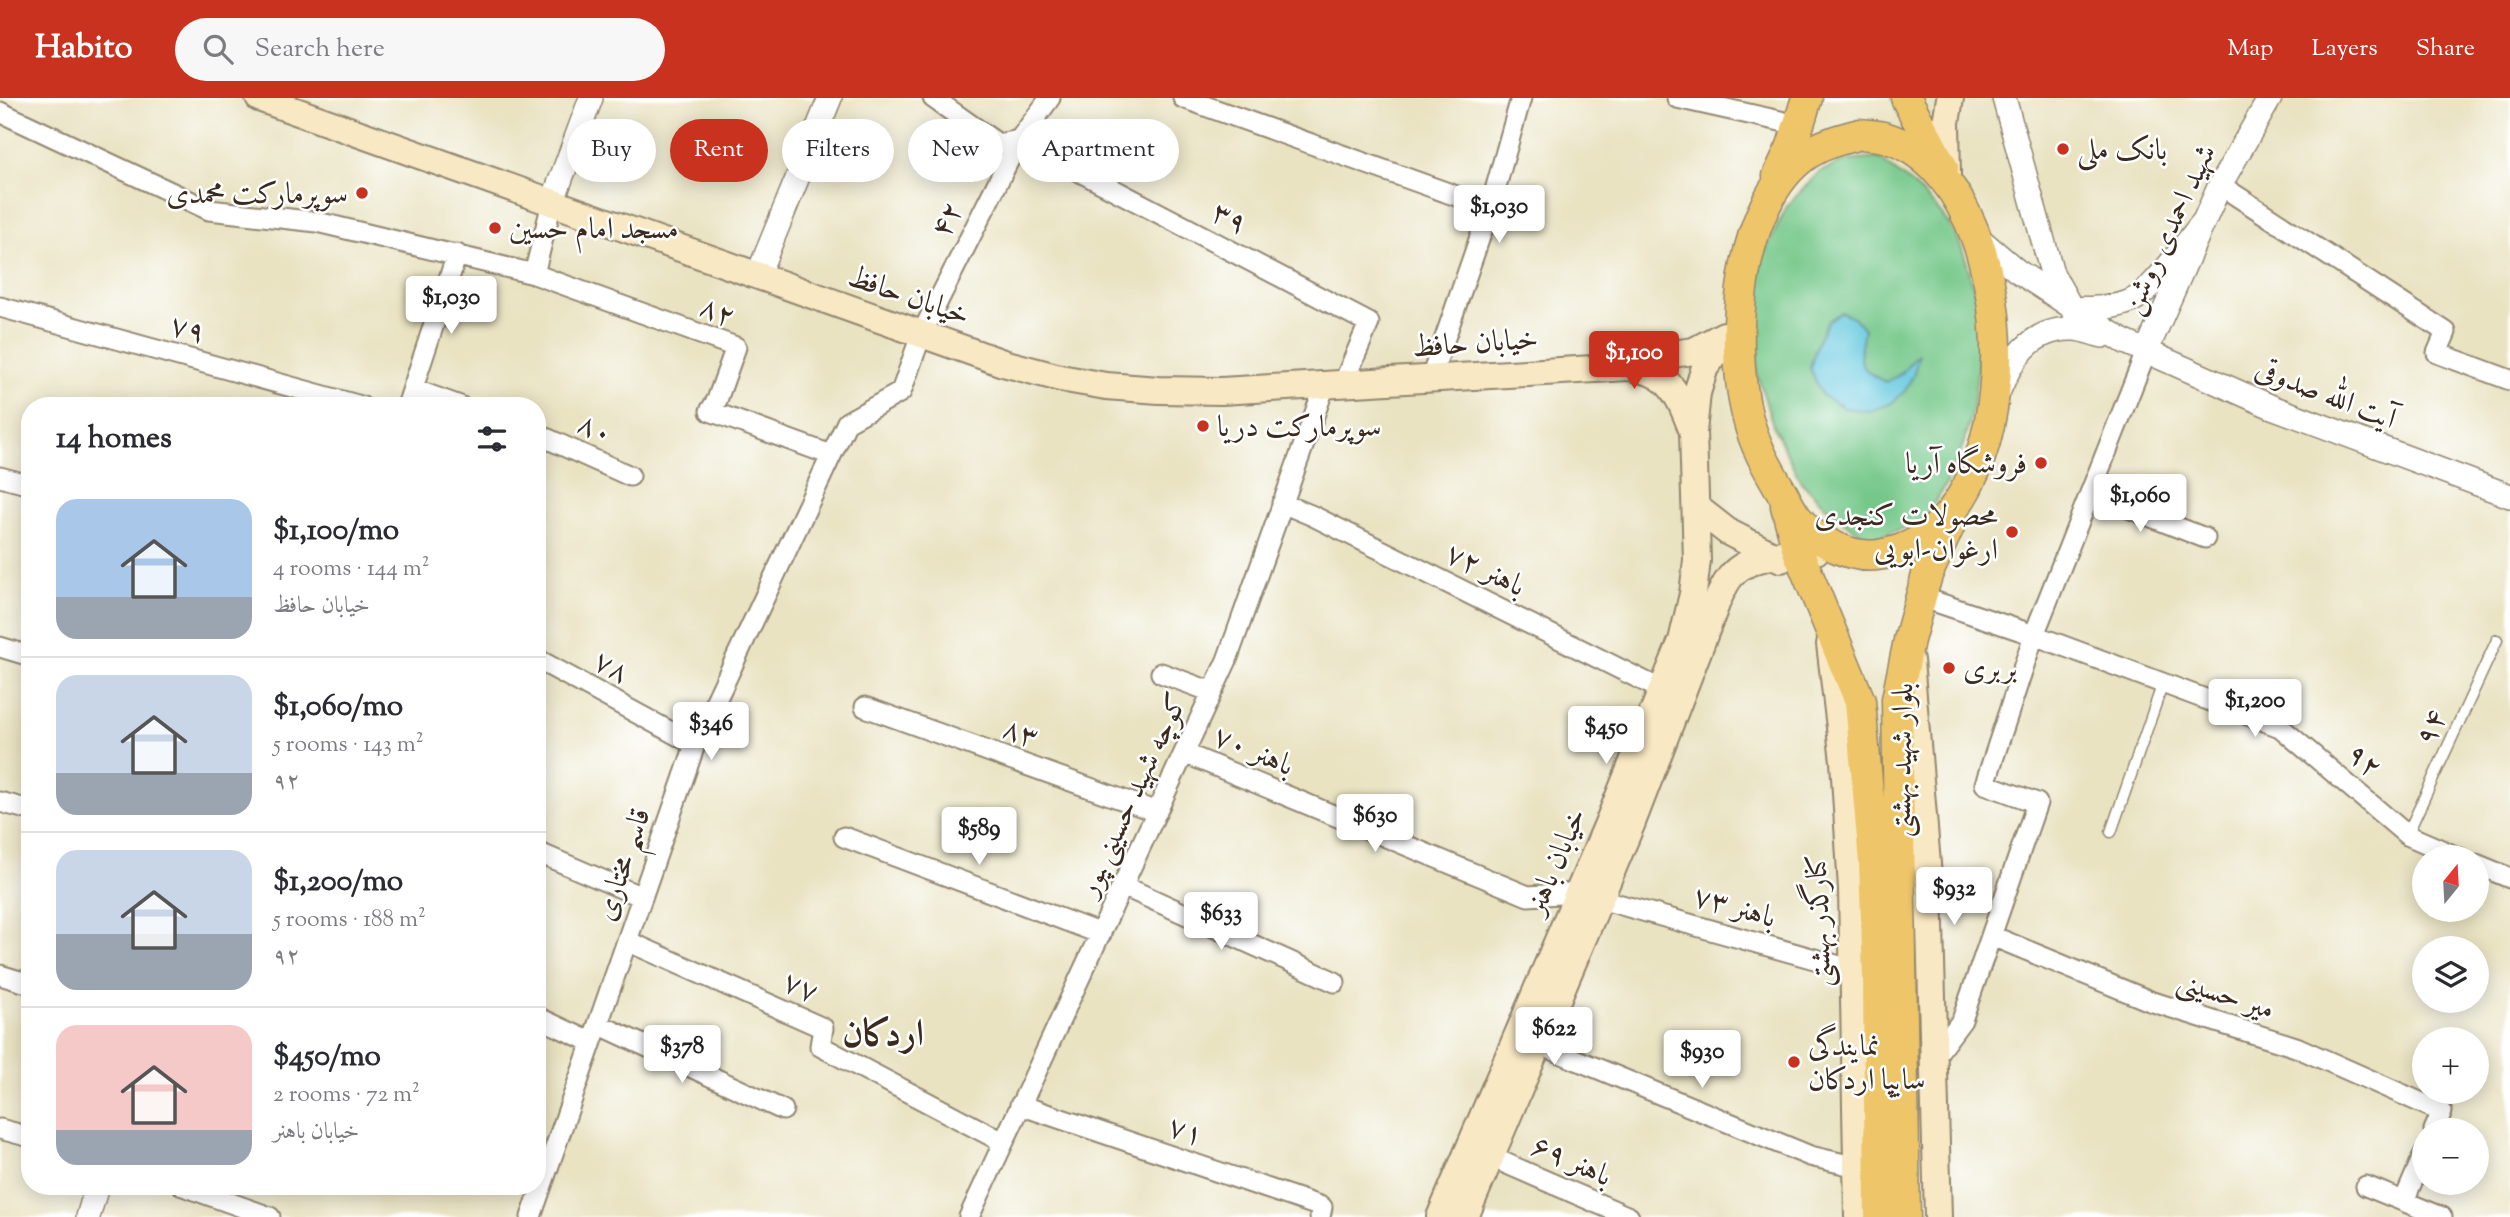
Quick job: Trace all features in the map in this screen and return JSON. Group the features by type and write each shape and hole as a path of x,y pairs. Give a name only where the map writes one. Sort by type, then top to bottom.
{"main road":[{"name":"خیابان حافظ","path":"259,98 921,335 1003,363 1060,378 1106,386 1221,391 1568,369 1644,368 1657,373 1668,382 1679,397 1692,432"},
{"path":"1802,111 1792,146 1751,243 1742,285 1738,327 1747,415 1759,455 1798,519 1822,540 1848,552 1875,556 1901,550 1926,537 1949,514 1968,484 1984,448 1993,405 1997,363 1988,276 1976,236 1906,98"},
{"path":"1950,98 1946,123 1953,188"},
{"path":"1765,207 1785,176 1808,154 1834,140 1860,134 1886,137 1913,151 1953,188"},
{"name":"خیابان حافظ","path":"1568,369 1694,351 1738,327"},
{"name":"خیابان باهنر","path":"1465,1217 1538,1044 1588,896 1609,821 1682,640 1693,594 1697,560 1692,432 1697,393 1705,367 1738,327"},
{"name":"بلوار شهید بهشتی","path":"1905,1217 1897,699 1909,640 1927,575 1968,484"},
{"name":"بلوار شهید بهشتی","path":"1782,493 1787,553 1813,587 1860,701 1874,862 1878,963 1880,1217"},
{"path":"1696,507 1728,532 1787,553"},
{"name":"خیابان باهنر","path":"1440,1217 1588,896 1664,741 1718,599 1733,573 1754,561 1787,553 1848,552"},
{"name":"کنارگذر بهشتی","path":"1828,624 1844,761 1852,889 1858,1217"},
{"path":"1909,640 1929,888 1938,1217"}],"street":[{"path":"0,112 209,210 317,222 534,274 552,203 591,98"},
{"path":"757,277 830,98"},
{"name":"۳۹","path":"933,98 998,144 1017,141"},
{"name":"۴۲","path":"1035,119 1050,98"},
{"path":"1183,98 1490,208"},
{"path":"1431,378 1490,208 1521,98"},
{"path":"1677,98 1802,111"},
{"path":"2004,98 2052,273 2072,309"},
{"name":"شهید احمدی روشن","path":"2146,352 2220,185 2270,98"},
{"name":"۴۲","path":"921,335 1017,145"},
{"name":"۳۹","path":"1098,182 1369,323 1334,384"},
{"path":"2220,185 2446,332 2437,353 2510,380"},
{"path":"2072,309 2112,307 2134,300 2151,285 2204,221"},
{"path":"1976,236 2016,270 2123,341"},
{"path":"410,397 457,254"},
{"name":"۸۲","path":"534,274 736,347 717,400 710,411 831,455"},
{"name":"۷۹","path":"0,307 327,397"},
{"path":"1993,405 2006,372 2022,350 2037,337 2072,328 2123,341"},
{"name":"قاسم مختاری","path":"546,1153 595,1033 695,745 847,422 901,392 921,335"},
{"name":"آیت الله صدوقی","path":"2123,341 2272,407 2510,496"},
{"path":"1933,1059 1962,1020 2037,803 1985,784 2034,635 2146,352"},
{"name":"کوچه شهید حسینی ‍پور","path":"969,1217 1227,660 1282,503 1334,384"},
{"name":"۸۰","path":"546,437 630,477"},
{"path":"0,477 21,483"},
{"path":"2090,493 2205,538"},
{"name":"باهنر ۷۲","path":"1282,503 1326,522 1662,690"},
{"name":"۹۲","path":"1921,597 2034,635 2280,727 2407,835 2430,845"},
{"path":"0,647 21,653"},
{"name":"۷۸","path":"546,664 695,745"},
{"path":"1161,673 1212,692"},
{"name":"۸۳","path":"864,707 1157,812"},
{"name":"باهنر ۷۰","path":"1184,753 1528,896 1588,896"},
{"path":"0,802 21,808"},
{"path":"844,837 1101,934"},
{"path":"546,856 642,897"},
{"path":"2489,869 2510,878"},
{"path":"1123,886 1335,982"},
{"name":"باهنر ۷۳","path":"1588,896 1854,970"},
{"name":"میر حسینی","path":"1992,936 2150,1001 2296,1047 2442,1112 2439,1118"},
{"name":"۷۷","path":"627,941 822,1028 820,1046 1003,1142"},
{"path":"0,975 21,981"},
{"path":"546,1019 595,1033 783,1110"},
{"path":"1538,1044 1810,1156 1857,1167"},
{"name":"۷۱","path":"1020,1105 1322,1208 1320,1217"},
{"path":"0,1129 21,1135"},
{"name":"باهنر ۶۹","path":"1491,1157 1629,1217"},
{"path":"2404,1201 2412,1182"},
{"path":"2366,1186 2442,1217"},
{"path":"88,1217 94,1195"},
{"path":"208,1195 270,1217"},
{"name":"قاسم مختاری","path":"531,1217 536,1195"}],"lane":[{"name":"۹۴","path":"2407,835 2497,640"},
{"path":"2111,832 2163,683"}],"green space":[{"path":"1878,158 1929,200 1960,243 1973,288 1979,346 1967,431 1953,472 1943,490 1920,520 1871,539 1838,519 1801,482 1774,428 1757,374 1753,316 1763,256 1787,206 1819,172 1847,161"}],"water":[{"path":"1841,312 1854,317 1864,329 1862,362 1876,377 1886,382 1901,374 1919,353 1914,373 1905,391 1892,403 1870,411 1845,408 1822,395 1810,368 1818,340 1827,322"}],"place":[{"name":"بانک ملی","path":"2063,149"},
{"name":"سوپرمارکت محمدی","path":"362,193"},
{"name":"مسجد امام حسین","path":"495,228"},
{"name":"سوپرمارکت دریا","path":"1203,426"},
{"name":"فروشگاه آریا","path":"2041,463"},
{"name":"محصولات کنجدی ارغوان-ابویی","path":"2012,532"},
{"name":"بربری","path":"1949,668"},
{"name":"نمایندگی سایپا اردکان","path":"1794,1062"}],"district":[{"name":"اردکان","path":"883,1032"}]}
